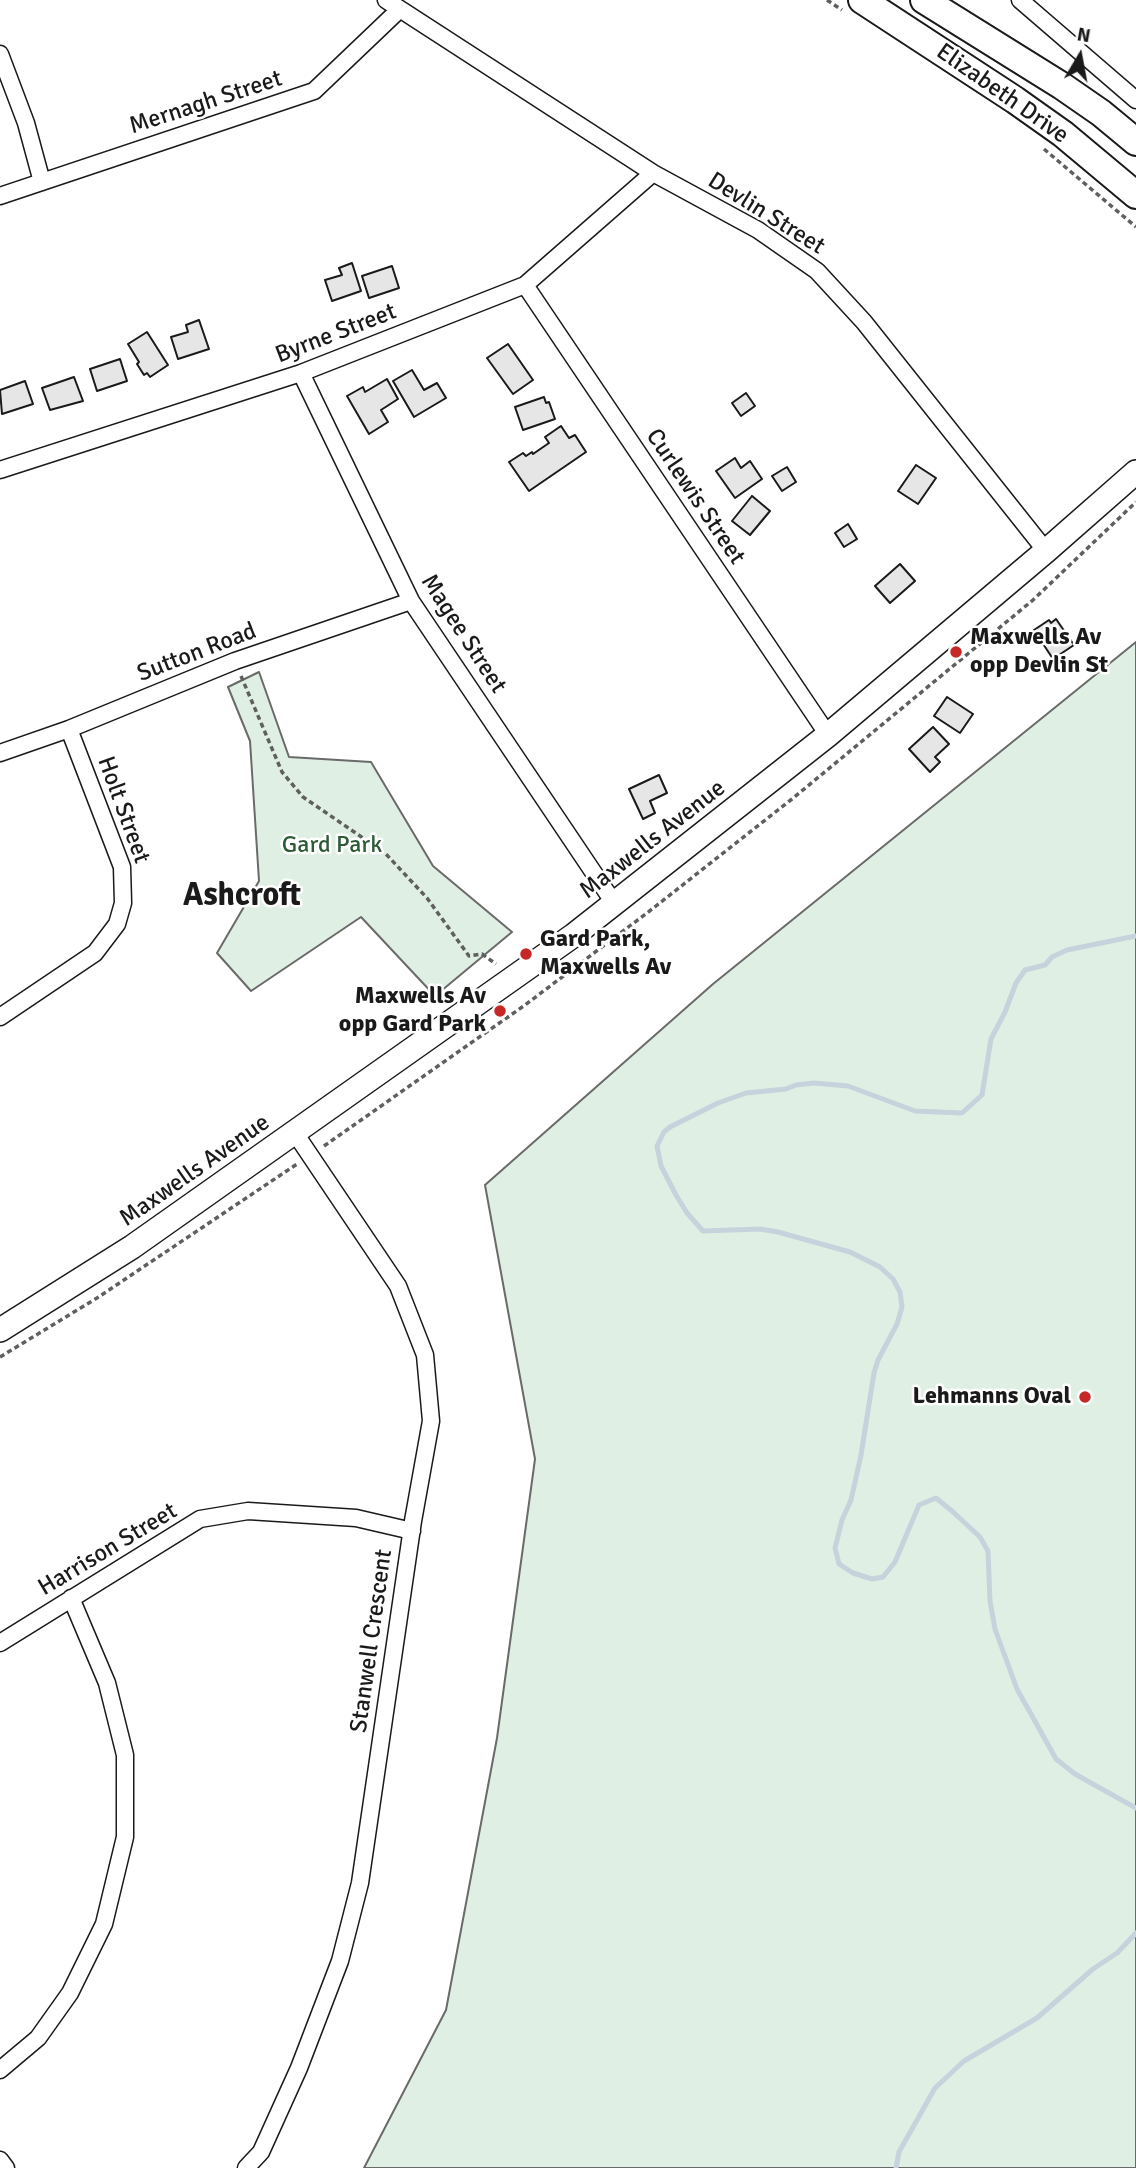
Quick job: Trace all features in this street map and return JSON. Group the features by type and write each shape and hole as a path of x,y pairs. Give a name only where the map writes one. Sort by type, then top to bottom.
{"main road":[{"name":"Elizabeth Drive","path":"862,0 1063,134 1136,195"},
{"name":"Elizabeth Drive","path":"924,0 1062,86 1136,142"}],"street":[{"name":"Devlin Street","path":"386,0 653,173 758,230 817,271 864,322 1046,551"},
{"path":"1020,0 1136,100"},
{"name":"Mernagh Street","path":"0,196 314,91 400,9"},
{"path":"0,54 26,123 43,181"},
{"name":"Byrne Street","path":"0,470 301,373 525,285 653,173"},
{"name":"Curlewis Street","path":"525,285 828,735"},
{"name":"Magee Street","path":"301,373 411,601 614,903"},
{"name":"Maxwells Avenue","path":"0,1330 132,1247 508,983 614,903 828,735 1136,472"},
{"name":"Sutton Road","path":"0,753 69,729 235,661 411,601"},
{"name":"Holt Street","path":"0,1017 95,953 117,924 123,903 122,867 69,729"},
{"name":"Stanwell Crescent","path":"246,2168 261,2152 299,2068 340,1961 360,1883 431,1421 425,1355 398,1286 295,1133"},
{"name":"Harrison Street","path":"0,1643 201,1519 248,1511 356,1518 412,1531"},
{"path":"0,2070 38,2038 70,1993 104,1924 125,1837 125,1755 107,1683 71,1598"},
{"path":"0,2160 6,2168"}],"path":[{"path":"235,661 282,772 303,797 385,853 427,898 469,956 482,954 496,964"}],"green space":[{"path":"1136,642 1136,2168 364,2168 446,2010 497,1738 535,1459 485,1185 713,984"},
{"name":"Gard Park","path":"259,672 289,757 371,762 433,866 512,932 435,996 361,917 251,991 217,953 259,881 250,741 228,687"}],"building":[{"path":"352,263 361,291 332,301 325,280 342,275 339,268"},
{"path":"392,266 399,288 369,298 362,276"},
{"path":"199,320 209,349 178,359 171,337 188,332 186,325"},
{"path":"147,332 168,365 150,377 147,373 144,375 128,344"},
{"path":"508,344 533,380 513,394 487,358"},
{"path":"120,359 127,381 97,391 90,369"},
{"path":"412,370 424,390 437,383 446,398 414,417 393,381"},
{"path":"74,377 83,401 50,410 42,388"},
{"path":"387,379 398,399 381,410 388,422 369,434 347,396 363,387 365,392"},
{"path":"25,381 33,404 2,414 0,390"},
{"path":"746,393 755,406 741,416 732,403"},
{"path":"544,397 546,403 549,402 555,419 523,430 515,407"},
{"path":"561,426 569,438 575,435 586,452 529,491 509,462 523,453 526,456 532,452 533,454 549,443 545,437"},
{"path":"735,458 741,468 750,461 762,479 735,498 716,471"},
{"path":"916,465 936,478 918,504 898,491"},
{"path":"787,467 796,482 782,491 772,476"},
{"path":"752,496 770,511 750,535 732,521"},
{"path":"848,524 857,539 844,547 835,533"},
{"path":"900,564 915,581 890,603 875,586"},
{"path":"1056,619 1074,645 1053,659 1034,630 1049,620 1051,623"},
{"path":"947,697 973,714 960,733 934,716"},
{"path":"933,727 949,744 935,757 940,762 930,772 909,749"},
{"path":"659,775 667,793 650,801 655,813 643,819 629,789"}],"waterway":[{"path":"1136,936 1067,950 1052,957 1045,965 1025,970 1016,983 991,1039 982,1095 962,1113 915,1111 848,1086 814,1083 746,1093 718,1103 670,1127 664,1132 657,1146 661,1166 676,1195 703,1231 760,1229 778,1232 850,1252 880,1267 893,1279 900,1292 902,1307 874,1373 851,1500 842,1520 835,1548 839,1564 853,1573 872,1579 883,1577 895,1562 919,1505 936,1498 952,1511 980,1537 988,1551 990,1601 995,1629 1017,1689 1056,1759 1075,1774 1136,1808"},
{"path":"896,2168 899,2152 935,2088 964,2061 1037,2018 1093,1969 1117,1953 1136,1933"}],"place":[{"name":"Maxwells Av opp Devlin St","path":"956,652"},
{"name":"Gard Park, Maxwells Av","path":"526,954"},
{"name":"Maxwells Av opp Gard Park","path":"500,1011"},
{"name":"Lehmanns Oval","path":"1085,1397"}],"district":[{"name":"Ashcroft","path":"242,897"}]}
